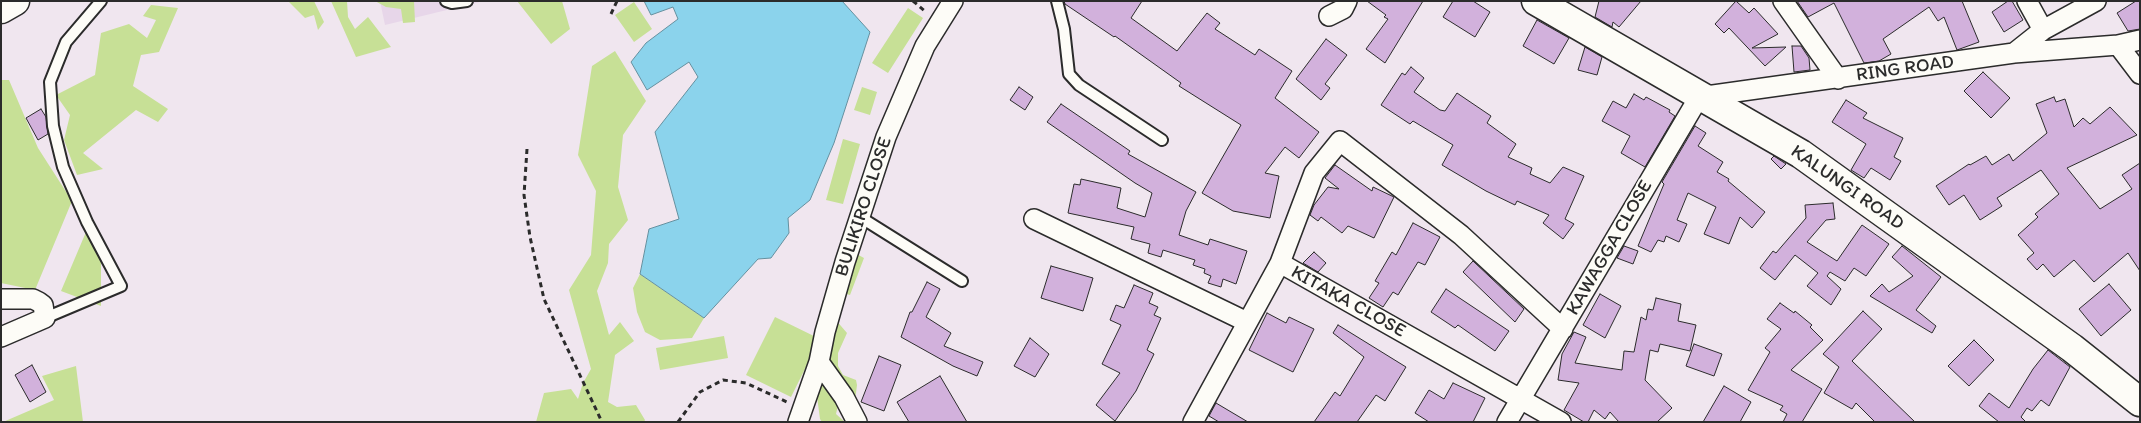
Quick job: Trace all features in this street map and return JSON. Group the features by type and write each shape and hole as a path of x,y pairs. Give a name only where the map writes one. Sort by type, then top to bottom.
{"street":[{"path":"1,9 15,1"},
{"name":"BULIKIRO CLOSE","path":"800,414 819,362 824,332 886,137 925,46 953,1"},
{"path":"1329,16 1342,9 1347,1"},
{"name":"KALUNGI ROAD","path":"1536,1 1800,154 2072,348 2138,398"},
{"path":"1783,1 1838,79"},
{"path":"2027,1 2043,30"},
{"path":"2014,53 2043,30 2096,1"},
{"name":"RING ROAD","path":"1699,97 2014,53 2118,45 2140,40"},
{"path":"2118,45 2140,74"},
{"name":"KAWAGGA CLOSE","path":"1507,422 1699,97"},
{"path":"1280,263 1314,173 1340,141 1461,235 1563,329"},
{"path":"1034,219 1247,322"},
{"name":"KITAKA CLOSE","path":"1193,422 1280,263 1522,399"},
{"path":"1,299 33,299 43,305 46,318 1,337"},
{"path":"819,362 844,397 857,422"},
{"path":"1522,399 1561,422"}],"lane":[{"path":"46,318 121,286 87,222 64,167 53,126 50,82 66,42 101,1"},
{"path":"446,1 452,3 467,1"},
{"path":"1057,1 1064,29 1069,74 1079,85 1162,140"},
{"path":"860,217 962,281"}],"path":[{"path":"611,14 617,1"},
{"path":"527,149 524,195 530,237 544,299 602,422"},
{"path":"678,422 700,392 723,380 746,383 778,399 800,414"}],"shaded area":[{"path":"380,1 484,1 385,25"}],"green space":[{"path":"288,1 314,1 324,22 318,30 314,15 305,18"},
{"path":"331,1 347,1 348,17 355,29 368,17 391,47 356,57"},
{"path":"375,1 414,1 415,22 403,23 401,9 386,7"},
{"path":"517,1 562,1 570,29 551,44"},
{"path":"634,2 652,29 634,42 615,15"},
{"path":"151,5 178,8 159,52 141,55 133,86 168,109 158,122 136,110 83,153 103,169 77,175 64,140 70,115 56,95 95,75 101,33 129,24 147,38 156,20 143,16"},
{"path":"908,8 923,18 888,73 872,63"},
{"path":"615,51 646,101 623,135 618,187 628,220 609,244 608,263 597,291 609,335 620,322 634,341 615,355 608,402 617,407 636,405 645,420 644,422 536,422 544,393 571,389 578,399 583,383 591,369 569,290 591,255 596,191 578,155 592,66"},
{"path":"1,80 9,80 38,148 72,201 35,290 1,283"},
{"path":"862,87 877,92 870,115 854,110"},
{"path":"843,139 860,144 843,204 826,200"},
{"path":"86,232 101,238 101,306 61,291"},
{"path":"851,251 864,258 850,295 843,293"},
{"path":"640,274 704,318 692,338 660,340 645,332 637,312 633,288"},
{"path":"775,317 820,339 791,397 746,375"},
{"path":"835,319 847,333 838,353 838,366 843,375 856,380 855,401 819,362"},
{"path":"724,336 728,358 660,370 656,348"},
{"path":"76,366 83,422 3,422 54,400 42,376"},
{"path":"822,385 839,401 836,414 845,422 822,422 820,419 816,389"}],"water":[{"path":"644,1 842,1 870,32 834,143 810,200 788,218 789,233 771,258 758,259 704,318 640,274 649,229 679,219 655,132 698,77 689,62 647,90 631,62 646,43 678,19 673,7 651,15"}],"building":[{"path":"1064,1 1142,1 1131,18 1177,51 1207,13 1220,23 1215,29 1255,55 1259,49 1292,71 1275,98 1319,132 1299,158 1285,147 1265,173 1279,176 1270,218 1233,211 1202,193 1241,125 1179,86 1181,83 1115,36 1065,4"},
{"path":"1367,1 1423,1 1385,63 1366,49 1388,19 1384,17 1386,15"},
{"path":"1453,1 1473,1 1490,12 1475,37 1443,17"},
{"path":"1599,1 1641,1 1619,27 1613,22 1612,27 1595,17"},
{"path":"1736,1 1749,13 1754,8 1778,34 1752,48 1786,47 1765,66 1729,28 1724,33 1715,24"},
{"path":"1797,1 1962,1 1979,42 1957,50 1944,17 1938,21 1929,7 1883,39 1891,54 1879,61 1864,63 1834,3 1808,17"},
{"path":"2008,1 2012,1 2023,20 2004,32 1992,12"},
{"path":"2136,1 2140,1 2140,29 2128,31 2117,13"},
{"path":"1537,20 1569,38 1554,64 1523,46"},
{"path":"1326,39 1347,55 1325,84 1330,88 1321,100 1296,79"},
{"path":"1792,46 1801,46 1809,58 1810,70 1794,72"},
{"path":"1585,47 1602,57 1597,75 1578,70"},
{"path":"1411,67 1424,78 1414,92 1440,110 1445,111 1457,93 1491,116 1487,123 1516,144 1508,157 1532,168 1530,174 1550,183 1563,167 1584,176 1565,219 1574,224 1563,239 1543,223 1549,215 1517,201 1515,205 1486,191 1442,165 1453,145 1413,121 1410,124 1381,105 1402,73 1405,75"},
{"path":"1983,72 2010,98 1991,118 1964,91"},
{"path":"1019,87 1033,97 1025,110 1010,100"},
{"path":"1634,94 1644,100 1646,97 1670,110 1669,112 1675,116 1645,167 1621,153 1630,136 1602,121 1613,101 1626,108"},
{"path":"2054,97 2056,102 2065,99 2074,127 2083,118 2090,124 2110,107 2137,135 2067,168 2100,209 2132,189 2122,175 2140,163 2140,271 2128,253 2094,282 2074,260 2054,277 2043,264 2037,270 2027,259 2034,253 2018,235 2038,217 2035,214 2059,194 2041,170 1997,198 2002,206 1980,220 1964,195 1949,205 1936,186 1969,164 1986,156 1992,165 2009,154 2013,161 2047,133 2036,104"},
{"path":"1846,100 1867,113 1863,118 1903,138 1894,157 1901,161 1890,180 1871,168 1864,178 1851,170 1866,144 1832,122"},
{"path":"1061,104 1130,151 1128,154 1196,192 1186,211 1179,235 1208,245 1210,239 1247,251 1236,284 1223,279 1221,287 1208,283 1211,276 1204,273 1205,269 1193,265 1195,260 1163,250 1161,257 1148,253 1150,244 1131,239 1134,227 1068,213 1074,184 1080,185 1081,179 1121,188 1117,208 1145,217 1152,193 1047,122"},
{"path":"41,109 46,117 48,134 38,140 26,118"},
{"path":"1695,126 1706,133 1698,146 1723,162 1717,172 1729,179 1728,181 1765,212 1752,228 1740,217 1729,244 1704,234 1716,207 1688,193 1677,220 1687,224 1679,242 1666,236 1664,242 1658,240 1651,252 1638,246 1664,184 1662,182"},
{"path":"1774,156 1786,164 1781,169 1771,159"},
{"path":"1335,165 1372,191 1373,187 1394,197 1374,238 1348,226 1342,233 1321,217 1318,221 1310,215 1314,205 1328,187 1339,189 1325,178"},
{"path":"1833,203 1835,219 1826,220 1807,242 1837,261 1862,225 1889,244 1866,276 1854,268 1845,281 1830,272 1827,276 1841,289 1831,305 1807,286 1818,273 1795,255 1775,280 1760,268 1773,251 1776,253 1806,218 1805,205"},
{"path":"1413,223 1440,237 1425,265 1418,262 1398,295 1393,292 1383,307 1369,298 1379,283 1375,281 1392,252 1396,255"},
{"path":"1624,246 1638,251 1633,264 1617,258"},
{"path":"1902,246 1941,277 1916,310 1936,326 1932,333 1870,296 1882,284 1889,292 1913,276 1892,257"},
{"path":"1314,252 1326,263 1318,272 1303,263"},
{"path":"1473,261 1524,309 1515,322 1463,272"},
{"path":"1051,266 1093,278 1083,311 1041,298"},
{"path":"927,282 940,289 926,317 951,333 944,346 983,362 977,376 953,366 901,337 910,312 912,312"},
{"path":"2109,284 2131,310 2101,336 2079,309"},
{"path":"1134,285 1153,293 1149,303 1158,307 1154,315 1161,318 1147,350 1154,354 1136,391 1115,421 1096,405 1120,373 1102,364 1121,325 1110,320 1116,305 1124,308"},
{"path":"1446,289 1509,331 1495,351 1458,325 1455,328 1431,312"},
{"path":"1600,294 1621,306 1605,338 1583,325"},
{"path":"1656,298 1681,304 1678,321 1696,325 1690,351 1660,344 1658,352 1650,350 1645,380 1672,408 1657,422 1619,422 1610,412 1605,419 1594,410 1588,422 1584,422 1564,410 1579,383 1558,380 1562,354 1574,332 1586,337 1575,363 1622,370 1624,351 1634,352 1641,317 1646,320 1648,309 1653,310"},
{"path":"1780,303 1794,313 1795,311 1812,325 1810,327 1823,340 1791,370 1822,389 1802,422 1783,422 1787,414 1780,410 1783,406 1748,390 1770,352 1765,348 1781,329 1767,319"},
{"path":"1863,311 1882,329 1852,361 1915,422 1875,422 1856,403 1852,409 1824,393 1839,367 1823,354"},
{"path":"1267,313 1286,323 1289,317 1314,329 1293,372 1249,350"},
{"path":"1338,325 1406,367 1385,401 1376,395 1357,422 1314,422 1335,392 1340,396 1364,357 1333,333"},
{"path":"1030,338 1049,354 1035,377 1014,366"},
{"path":"1974,340 1994,360 1969,386 1948,366"},
{"path":"1694,344 1722,354 1714,376 1686,366"},
{"path":"2048,350 2070,367 2049,406 2041,400 2032,411 2027,408 2021,417 2026,422 1999,422 1979,406 1989,393 2009,408 2033,369"},
{"path":"879,356 901,365 884,411 861,402"},
{"path":"32,365 46,392 30,402 15,375"},
{"path":"940,376 967,422 909,422 897,402"},
{"path":"1453,383 1485,398 1473,422 1429,422 1415,413 1429,390 1444,399"},
{"path":"1724,386 1751,402 1740,422 1703,422"},
{"path":"1216,403 1248,422 1219,422 1209,416"}]}
